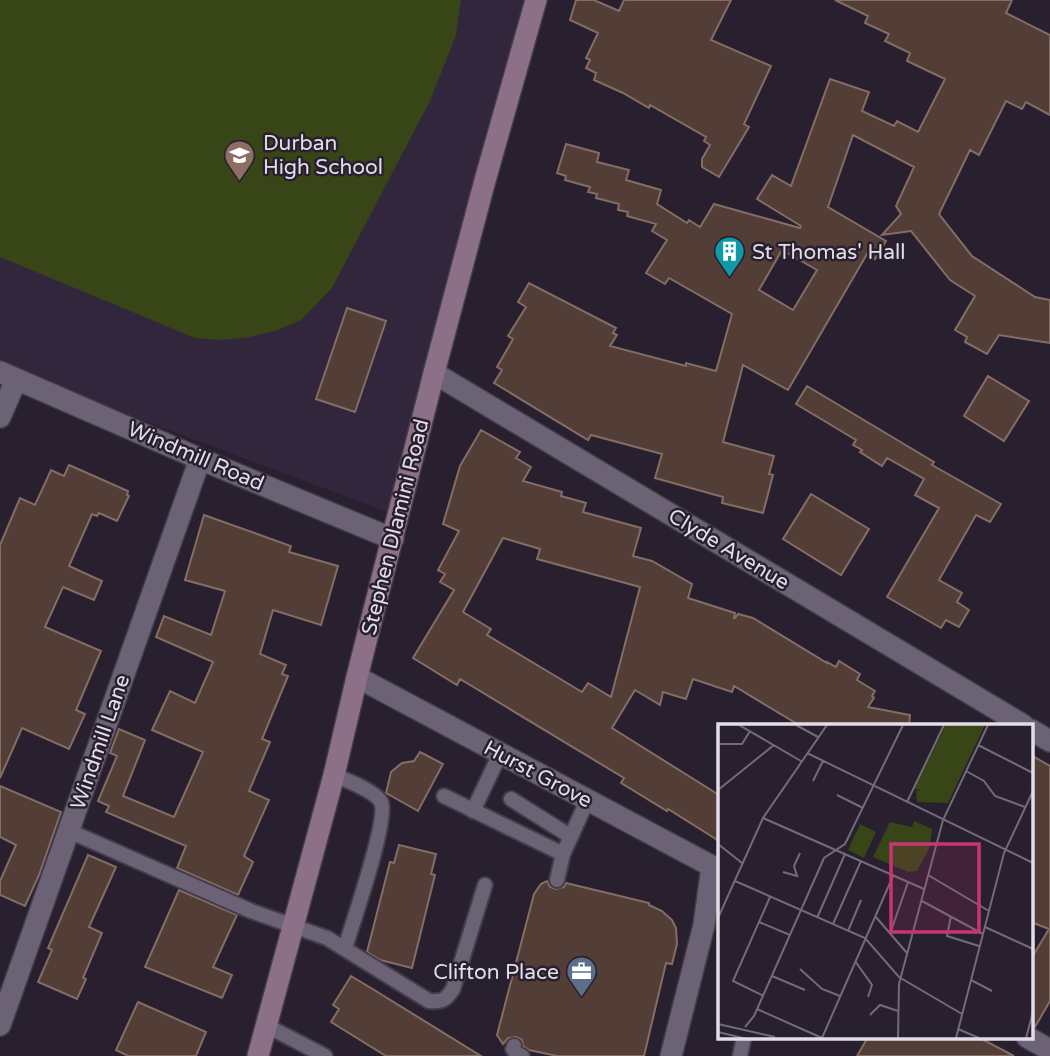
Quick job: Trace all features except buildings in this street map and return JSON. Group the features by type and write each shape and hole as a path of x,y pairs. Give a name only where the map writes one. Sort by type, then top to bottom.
{"main road":[{"name":"Stephen Dlamini Road","path":"258,1056 334,775 434,373 536,0"}],"street":[{"name":"Clyde Avenue","path":"434,373 1021,724"},
{"name":"Windmill Road","path":"8,376 393,538"},
{"path":"0,416 8,376"},
{"name":"Windmill Lane","path":"0,1025 200,459"},
{"name":"Hurst Grove","path":"357,677 716,869"},
{"path":"1032,731 1050,741"},
{"path":"671,1056 716,869"},
{"path":"1029,1038 1050,1050"}],"lane":[{"path":"473,811 500,754"},
{"path":"334,775 377,796 382,804 380,830 345,948"},
{"path":"444,796 563,854"},
{"path":"511,799 570,836"},
{"path":"557,880 563,854 587,801"},
{"path":"69,831 251,911 327,938 429,1001 440,1002 447,998 453,989 485,885"},
{"path":"267,1026 325,1056"},
{"path":"740,1056 744,1038"}],"shaded area":[{"name":"Durban High School","path":"0,0 530,0 390,513 30,378 0,364"}],"green space":[{"path":"0,0 461,0 456,35 430,101 332,288 301,320 275,331 222,340 195,338 0,257"}],"place":[{"name":"Durban High School","path":"240,182"},
{"name":"St Thomas' Hall","path":"729,279"},
{"name":"Clifton Place","path":"582,999"}]}
